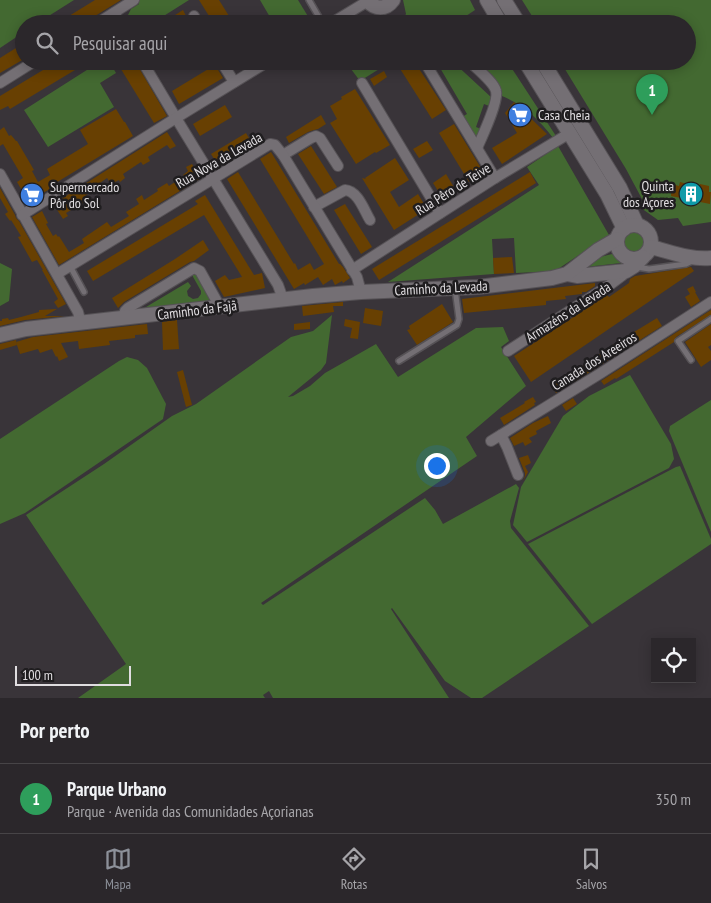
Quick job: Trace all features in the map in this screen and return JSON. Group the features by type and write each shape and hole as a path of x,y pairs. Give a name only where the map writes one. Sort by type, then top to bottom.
{"street":[{"path":"111,15 134,0"},
{"path":"344,15 368,0 379,8 388,6 393,0"},
{"path":"487,0 496,15"},
{"path":"504,0 513,15"},
{"path":"0,83 21,70"},
{"path":"147,70 278,285 283,299"},
{"path":"227,70 234,82"},
{"path":"22,215 254,70"},
{"path":"430,70 495,178"},
{"path":"477,148 496,100 496,91 492,84 478,70"},
{"path":"531,70 607,194 631,252"},
{"path":"548,70 620,188 638,225 649,233 652,242 631,252"},
{"path":"362,83 440,213"},
{"name":"Rua Pêro de Teive","path":"352,270 495,178 570,133"},
{"path":"338,166 320,138 316,136 283,154 357,277 361,292"},
{"name":"Rua Nova da Levada","path":"57,274 270,144 279,148 283,154"},
{"path":"0,174 78,312 81,323"},
{"path":"314,207 345,190 351,190 370,220"},
{"path":"631,252 628,226 638,225"},
{"name":"Caminho da Levada","path":"313,296 478,287 560,277 567,274 607,244 631,252 711,258"},
{"name":"Caminho da Levada","path":"567,274 577,276 631,252"},
{"name":"Armazéns da Levada","path":"508,351 623,275 631,252"},
{"path":"125,318 125,311 128,308 194,268 200,272 220,307"},
{"name":"Caminho da Fajã","path":"0,334 26,329 313,296"},
{"name":"Canada dos Areeiros","path":"491,441 711,302"},
{"path":"501,435 518,475"}],"lane":[{"path":"309,0 318,15"},
{"path":"631,252 649,269 686,264 694,258"},
{"path":"70,266 84,292"},
{"path":"399,361 457,324 459,319 454,288"},
{"path":"691,360 678,341 711,319"}],"green space":[{"path":"0,0 74,0 50,15 15,15 15,38 0,48"},
{"path":"137,0 189,0 165,15 128,15 131,9 139,4"},
{"path":"260,0 298,0 307,15 269,15"},
{"path":"403,0 470,0 475,10 468,15 406,14"},
{"path":"522,0 711,0 711,222 683,226 678,218 658,220 641,208 642,199 626,169 566,70 696,70 696,15 531,15"},
{"path":"87,70 114,70 116,73 100,83 114,107 48,147 24,110"},
{"path":"352,70 378,70 360,81"},
{"path":"441,70 462,70 492,98 489,106 484,104 476,127 481,129 477,139 462,117 467,114"},
{"path":"488,70 513,70 556,136 553,138 530,113 502,96 497,84 485,73"},
{"path":"558,146 609,235 555,271 516,273 514,238 492,239 494,274 388,282 539,185 527,167"},
{"path":"631,232 639,232 646,239 646,247 639,254 631,254 624,247 624,239"},
{"path":"612,254 620,257 623,264 622,267 619,268 621,263 586,267 584,273 582,268 600,257"},
{"path":"0,263 12,269 9,301 0,306"},
{"path":"197,274 214,302 141,310 188,282 191,286 187,291 188,296 193,299 198,298 201,291 192,275"},
{"path":"332,315 326,363 321,370 288,397 310,386 325,373 376,344 398,377 476,328 503,327 509,341 501,347 526,386 466,437 477,456 261,603 263,605 425,498 443,524 516,484 519,488 510,521 511,528 589,626 482,698 471,698 445,681 392,608 449,698 273,698 269,691 263,695 265,698 78,698 126,664 26,515 104,464 172,416 196,404 291,337 313,331"},
{"path":"127,357 138,360 147,368 166,404 163,419 25,513 0,524 0,439"},
{"path":"630,375 671,444 674,459 669,468 527,542 513,525 521,487 563,416 589,396"},
{"path":"711,400 711,532 669,431 670,426"},
{"path":"680,466 711,539 711,544 592,624 528,544"}],"building":[{"path":"95,0 121,0 97,15 71,15"},
{"path":"199,0 219,0 228,15 208,15"},
{"path":"183,10 186,15 175,15"},
{"path":"15,49 15,64 0,73 0,58"},
{"path":"43,70 75,70 10,109 8,106 0,110 0,96"},
{"path":"122,70 140,70 167,116 154,123"},
{"path":"207,70 218,70 223,78 179,104 172,91"},
{"path":"401,70 420,70 446,110 432,119"},
{"path":"384,71 387,77 374,86 370,79"},
{"path":"355,89 390,145 356,164 330,123 337,119 330,106"},
{"path":"514,102 547,134 502,164 492,148 517,133 505,113"},
{"path":"225,105 232,117 200,136 193,124"},
{"path":"116,109 133,136 28,201 17,182 23,178 3,144 0,146 0,130 4,127 9,136 11,135 17,141 34,170 32,171 38,182 50,175 47,169 88,144 80,130"},
{"path":"321,115 326,124 289,143 286,137"},
{"path":"454,124 484,173 469,182 439,133"},
{"path":"167,132 176,146 170,149 167,145 148,157 150,161 143,165 141,162 123,174 125,178 120,182 119,180 111,184 107,178 85,196 88,200 66,213 68,216 63,219 54,205 58,201"},
{"path":"246,133 253,145 218,165 211,154"},
{"path":"427,141 433,150 419,158 413,149"},
{"path":"311,146 337,187 324,194 298,154"},
{"path":"271,152 339,264 350,278 343,283 342,281 335,285 332,279 323,285 318,277 294,289 227,179 238,172 298,270 310,263 314,270 324,264 260,159"},
{"path":"395,158 409,180 390,192 399,207 418,194 427,209 394,230 362,178 366,179"},
{"path":"192,164 201,178 59,265 32,217 42,211 48,223 46,224 53,236 56,234 59,236 69,252 84,243 82,239 107,222 111,227 129,216 126,212 139,204 136,199 142,195 144,200 167,183 169,186 184,176 188,171 186,167"},
{"path":"530,172 536,183 379,280 372,269"},
{"path":"446,174 455,189 442,197 433,183"},
{"name":"Quinta dos Açores","path":"680,182 699,187 700,184 709,186 709,192 711,192 710,204 671,196 672,184 679,186"},
{"path":"0,188 66,304 58,308 54,302 58,299 43,270 37,260 32,262 18,237 21,236 5,214 8,212 0,198"},
{"path":"205,195 254,275 262,273 265,288 224,297 215,281 225,275 229,280 242,277 204,215 93,281 87,271 198,204 195,201"},
{"path":"345,204 372,247 361,254 334,210"},
{"path":"203,240 209,250 194,261 124,302 118,308 112,298"},
{"path":"512,257 514,273 494,274 493,258"},
{"path":"691,267 694,271 531,382 514,356 607,295 609,297 629,283 630,279 635,276"},
{"path":"595,283 595,286 586,292 582,292 582,294 565,296 566,299 546,301 546,305 464,313 462,299"},
{"path":"693,286 700,301 691,307 685,297 690,294 687,289"},
{"path":"343,302 343,306 333,306 334,312 303,316 302,306"},
{"path":"442,304 453,322 417,345 407,330 410,329 409,326"},
{"path":"365,308 383,311 381,326 363,323"},
{"path":"57,309 45,316 65,316 25,320 0,326 2,319 8,318 9,320 39,312 39,310"},
{"path":"711,310 711,315 676,337 674,342 616,379 604,385 601,381"},
{"path":"657,318 662,326 574,382 569,374"},
{"path":"345,319 360,322 358,339 350,338 352,328 344,326"},
{"path":"177,320 179,349 163,350 162,322"},
{"path":"310,322 310,329 294,330 294,324"},
{"path":"147,324 148,334 135,335 135,338 109,341 110,345 79,349 78,341 61,343 68,357 59,361 52,349 40,353 38,349 20,354 16,342 33,337"},
{"path":"711,324 711,345 708,347 711,351 711,360 701,367 685,342"},
{"path":"16,340 17,345 0,350 0,344"},
{"path":"183,370 192,405 186,407 177,372"},
{"path":"558,380 563,388 556,393 551,384"},
{"path":"533,397 536,402 534,403 535,405 504,425 500,418"},
{"path":"573,398 577,404 566,411 562,405"},
{"path":"548,416 551,423 536,431 537,434 529,438 532,442 525,446 523,442 514,446 510,438"},
{"path":"528,455 531,463 525,466 528,472 523,481 525,473 519,458"}],"place":[{"name":"Casa Cheia","path":"520,115"},
{"name":"Parque Urbano","path":"652,115"},
{"name":"Quinta dos Açores","path":"691,194"},
{"name":"Supermercado Pôr do Sol","path":"32,195"}]}
